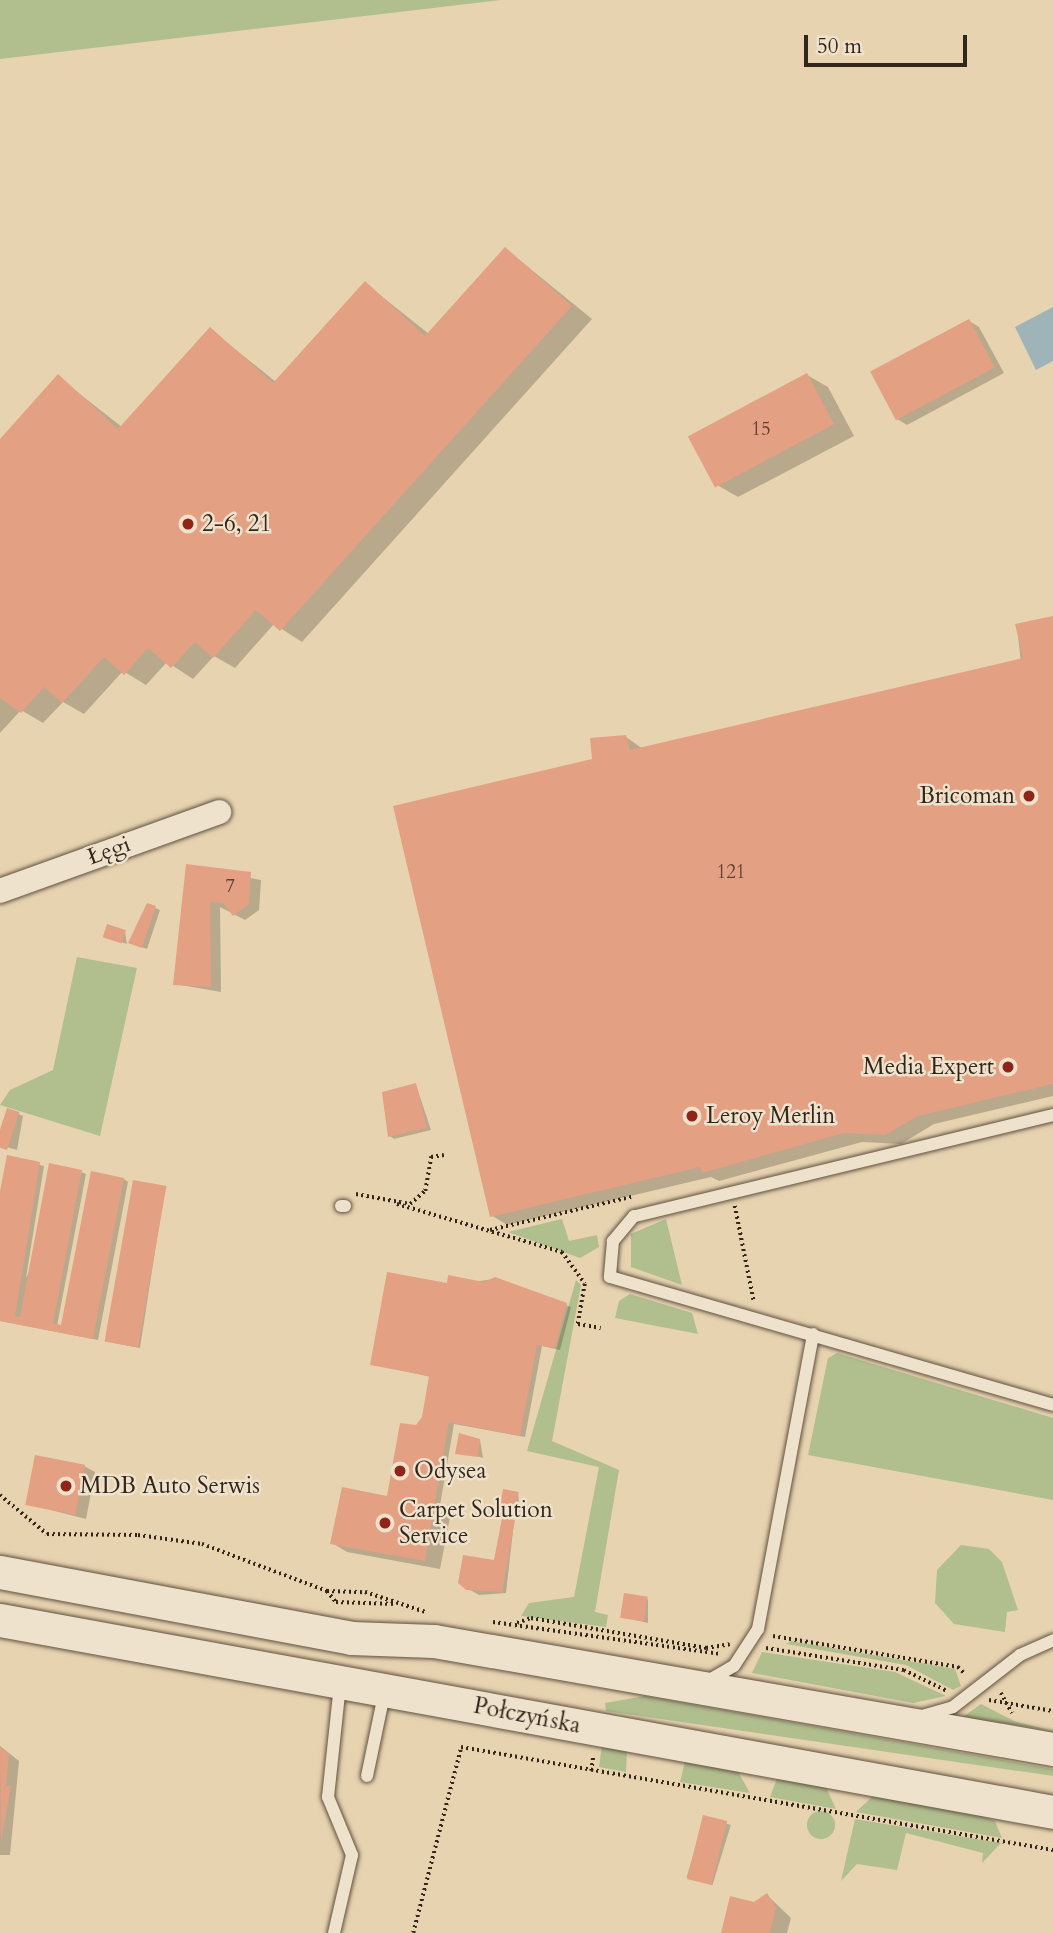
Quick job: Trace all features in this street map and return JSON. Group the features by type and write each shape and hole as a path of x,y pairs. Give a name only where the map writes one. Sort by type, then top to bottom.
{"main road":[{"path":"0,1572 351,1638 434,1642 1053,1749"},
{"name":"Połczyńska","path":"0,1620 1053,1812"}],"street":[{"name":"Łęgi","path":"0,891 219,812"}],"lane":[{"path":"1053,1115 634,1216 613,1241 610,1278 813,1334 1053,1405"},
{"path":"695,1686 734,1666 758,1629 813,1334"},
{"path":"900,1722 953,1707 1020,1655 1053,1640"},
{"path":"334,1933 352,1855 328,1797 341,1681"},
{"path":"367,1776 385,1689"}],"path":[{"path":"397,1204 420,1198 431,1157 444,1155"},
{"path":"343,1206 348,1192 562,1252 585,1284 578,1324 601,1328"},
{"path":"734,1202 755,1304 741,1314"},
{"path":"0,1495 47,1534 138,1535 202,1544 327,1591 365,1592 397,1604 336,1602 327,1591"},
{"path":"706,1648 531,1618 515,1623 702,1656 737,1651"},
{"path":"769,1636 958,1667 970,1679"},
{"path":"764,1648 904,1670 951,1693"},
{"path":"997,1689 1017,1718"},
{"path":"986,1699 1053,1711"},
{"path":"413,1933 461,1747 1053,1850"}],"green space":[{"path":"0,0 501,0 0,59"},
{"path":"77,957 137,968 100,1136 0,1105 10,1090 53,1070"},
{"path":"562,1219 569,1241 597,1235 599,1247 580,1258 508,1232"},
{"path":"666,1219 682,1285 631,1267 631,1234"},
{"path":"576,1280 581,1285 552,1441 619,1470 595,1612 608,1615 606,1627 521,1616 529,1603 574,1597 599,1467 527,1451"},
{"path":"630,1294 692,1313 698,1334 615,1318 619,1301"},
{"path":"837,1353 1053,1418 1053,1500 808,1455 828,1358"},
{"path":"961,1545 989,1549 1002,1562 1018,1610 1007,1612 1005,1632 954,1624 935,1603 937,1570"},
{"path":"791,1641 955,1669 961,1686 953,1690 906,1665 786,1644"},
{"path":"762,1652 895,1672 946,1696 913,1703 752,1673"},
{"path":"645,1696 1053,1769 1053,1776 606,1711 605,1703"},
{"path":"981,1704 1014,1721 1053,1731 963,1717"},
{"path":"602,1745 627,1751 626,1772 599,1767"},
{"path":"685,1761 736,1768 750,1793 680,1782"},
{"path":"778,1776 825,1785 836,1809 770,1797"},
{"path":"873,1796 981,1816 995,1821 1002,1838 856,1812"},
{"path":"821,1811 831,1815 835,1825 831,1835 821,1839 811,1835 807,1825 811,1815"},
{"path":"855,1819 1001,1843 982,1863 983,1853 906,1833 897,1870 857,1864 841,1881"}],"water":[{"path":"1053,307 1053,361 1036,370 1015,327"}],"building":[{"name":"2-6, 21","path":"505,247 572,306 280,631 256,610 213,658 195,642 171,668 148,648 124,675 104,657 62,703 44,687 21,713 0,698 0,439 58,374 118,429 210,327 273,383 365,281 425,336"},
{"path":"969,319 995,368 896,420 870,372"},
{"path":"807,373 834,424 715,488 688,436"},
{"path":"1053,616 1053,1084 918,1116 885,1135 844,1133 702,1173 700,1167 490,1217 393,806 592,759 590,738 626,735 630,750 1023,658 1015,624"},
{"path":"186,864 251,872 249,904 233,916 223,903 210,902 211,987 173,985"},
{"path":"147,903 156,906 142,948 128,943"},
{"path":"107,924 126,930 122,943 103,937"},
{"path":"416,1083 427,1128 388,1137 382,1092"},
{"path":"7,1108 19,1112 7,1150 0,1148 0,1130"},
{"path":"7,1155 40,1162 15,1316 20,1317 49,1163 82,1170 53,1323 61,1325 91,1171 124,1178 93,1339 0,1321 0,1191"},
{"path":"133,1180 166,1186 138,1347 105,1342"},
{"path":"387,1272 447,1283 448,1275 484,1282 495,1277 567,1303 555,1348 537,1345 520,1436 449,1422 425,1561 330,1544 342,1487 387,1496 400,1423 416,1425 422,1417 429,1376 370,1365"},
{"path":"459,1433 480,1439 478,1457 455,1454"},
{"path":"35,1455 85,1465 75,1515 25,1505"},
{"path":"503,1489 519,1492 515,1512 499,1509"},
{"path":"502,1518 515,1520 502,1592 466,1590 458,1583 463,1555 494,1560"},
{"path":"624,1593 648,1597 644,1621 620,1618"},
{"path":"0,1747 9,1754 6,1786 11,1786 1,1841"},
{"path":"703,1815 727,1821 711,1885 687,1879"},
{"path":"767,1893 776,1908 770,1933 721,1933 730,1896 754,1902"}],"place":[{"name":"2-6, 21","path":"188,524"},
{"name":"Bricoman","path":"1029,796"},
{"name":"Media Expert","path":"1008,1067"},
{"name":"Leroy Merlin","path":"692,1116"},
{"name":"Odysea","path":"400,1471"},
{"name":"MDB Auto Serwis","path":"66,1486"},
{"name":"Carpet Solution Service","path":"385,1523"}]}
